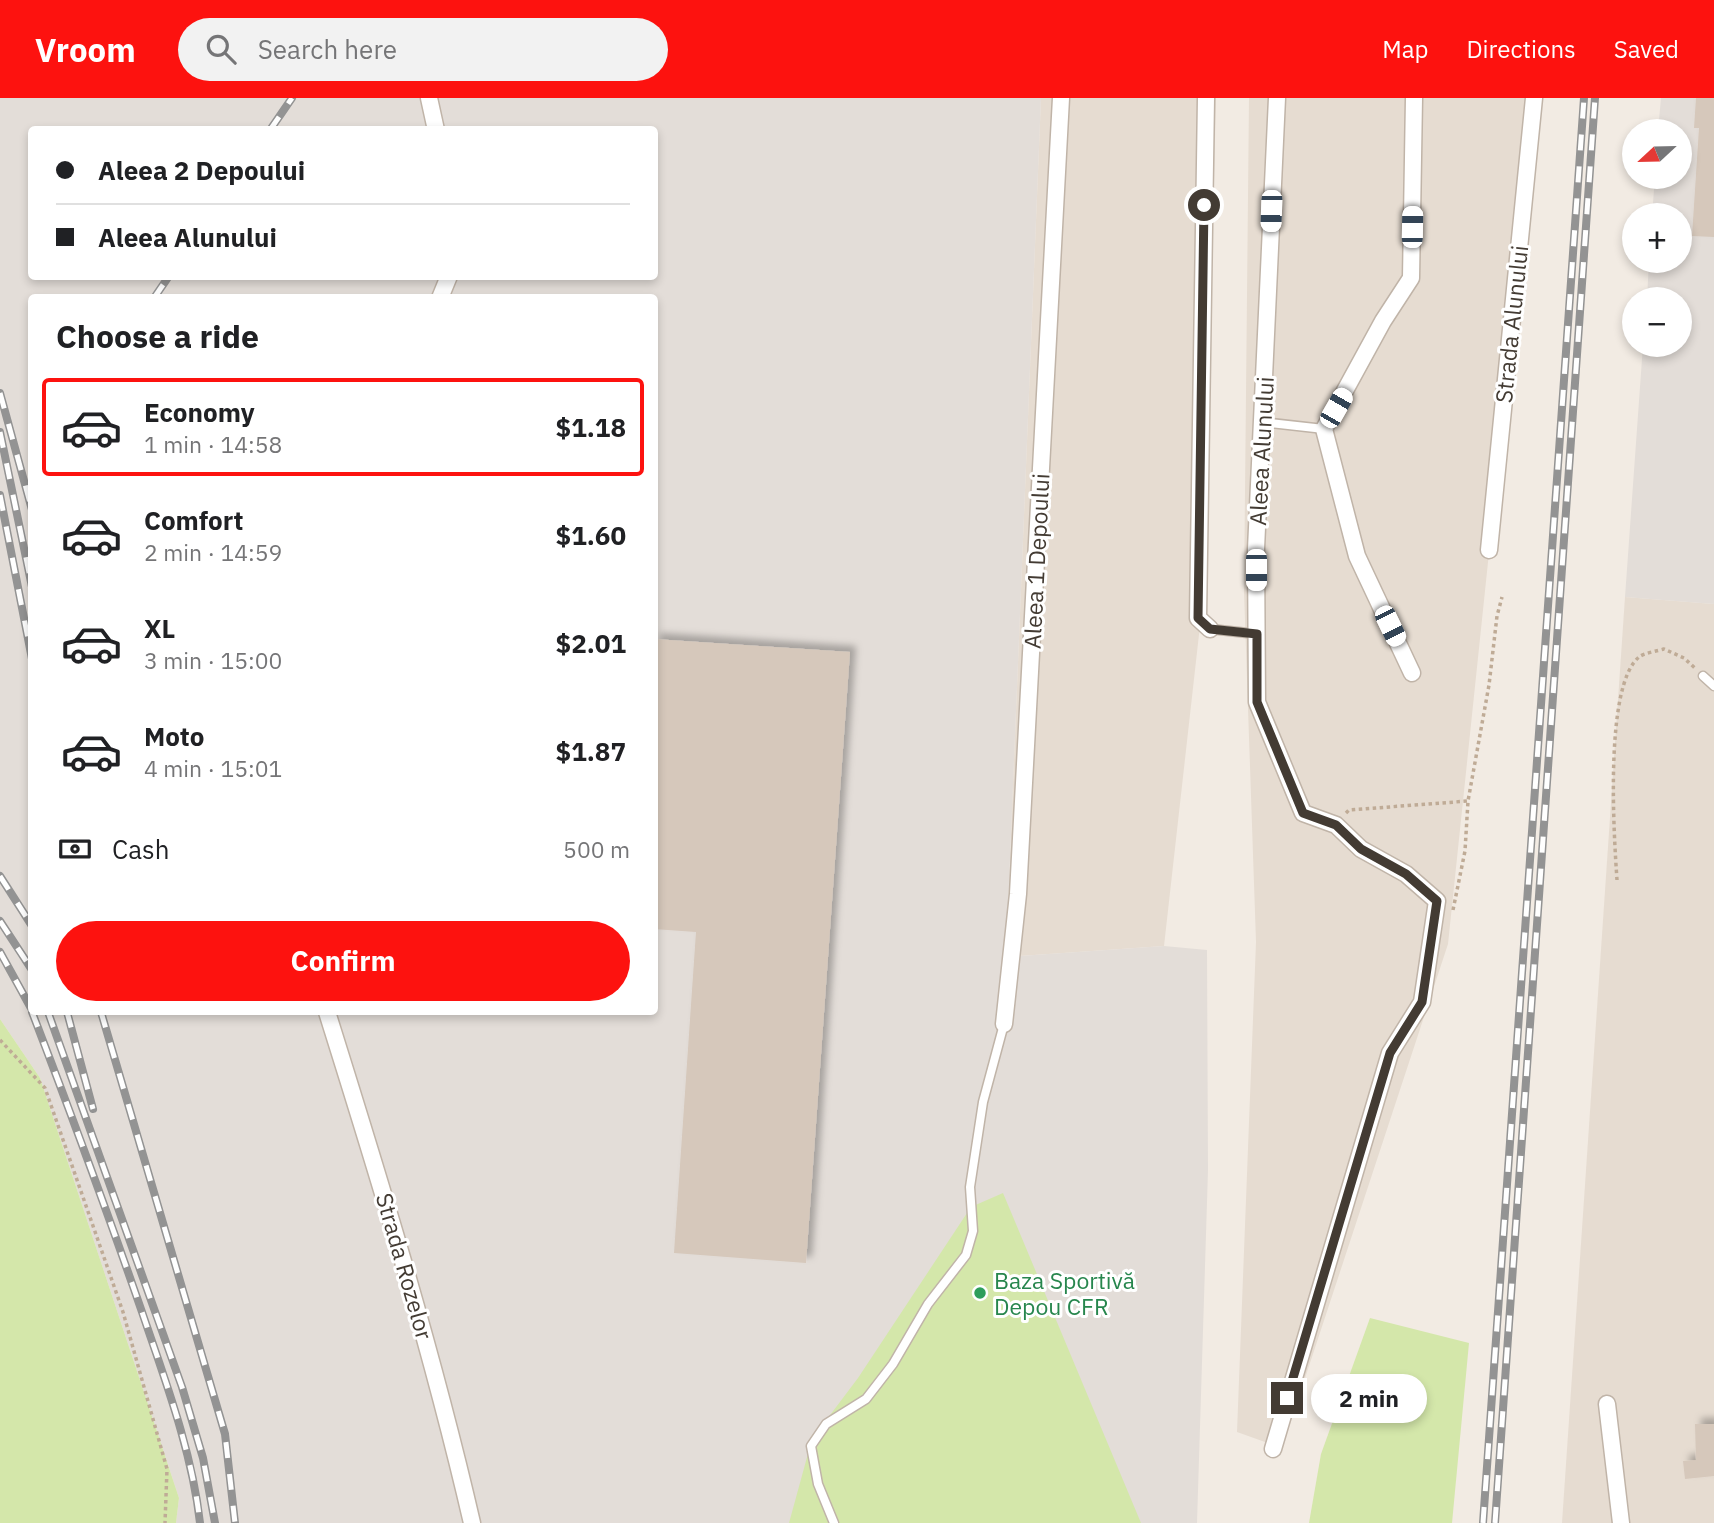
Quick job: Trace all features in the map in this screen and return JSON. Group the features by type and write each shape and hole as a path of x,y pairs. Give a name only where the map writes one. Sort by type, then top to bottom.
{"street":[{"path":"429,98 435,126"},
{"name":"Aleea 1 Depoului","path":"1004,1024 1018,894 1061,98"},
{"path":"1206,98 1198,618 1210,629"},
{"name":"Aleea Alunului","path":"1273,1449 1390,1053 1422,1002 1437,901 1406,874 1361,849 1336,825 1303,813 1257,702 1256,549 1277,98"},
{"path":"1412,673 1357,556 1324,429 1382,321 1411,278 1414,98"},
{"name":"Strada Alunului","path":"1489,550 1534,98"},
{"name":"Strada Rozelor","path":"328,1015 404,1257 449,1424 472,1523"},
{"path":"1607,1404 1621,1523"}],"lane":[{"path":"1262,422 1324,429"},
{"path":"1210,629 1257,634"},
{"path":"1703,676 1714,686"},
{"path":"834,1523 818,1484 811,1446 826,1424 866,1399 894,1364 928,1304 966,1255 973,1231 970,1186 983,1102 1004,1024"}],"path":[{"path":"1432,932 1455,908 1465,851 1468,802 1502,597"},
{"path":"1617,880 1613,822 1615,746 1624,678 1639,656 1664,649 1684,658 1703,676"},
{"path":"1336,825 1349,810 1468,802"},
{"path":"0,1040 46,1088 119,1299 167,1469 165,1523"}],"shaded area":[{"path":"0,98 1041,98 1006,957 1164,946 1207,950 1208,1170 1197,1523 176,1523 179,1498 40,1078 0,1019"},
{"path":"1041,98 1216,98 1204,590 1164,946 1006,957"},
{"path":"1249,98 1527,98 1494,505 1448,944 1282,1448 1237,1432 1256,942 1244,591"},
{"path":"1661,98 1714,98 1714,604 1625,597 1642,357 1692,357 1692,287 1648,287 1648,273 1692,273 1692,203 1653,203 1654,189 1692,189 1692,119 1659,119"},
{"path":"1625,597 1714,604 1714,1523 1562,1523"}],"green space":[{"path":"0,1019 40,1078 179,1498 176,1523 0,1523"},
{"name":"Baza Sportivă Depou CFR","path":"1003,1193 1141,1523 789,1523 812,1439 858,1378 971,1207"},
{"path":"1370,1318 1469,1343 1452,1523 1309,1523 1321,1454"}],"building":[{"path":"1696,98 1714,98 1714,237 1692,236 1699,128 1694,128"},
{"path":"658,639 850,652 806,1263 674,1253 696,932 658,929"},
{"path":"1695,1424 1714,1424 1714,1476 1685,1479 1683,1461 1696,1460"}],"railway":[{"path":"273,126 292,98"},
{"path":"1483,1523 1584,98"},
{"path":"1495,1523 1595,98"},
{"path":"157,294 166,280"},
{"path":"0,393 28,495"},
{"path":"0,432 28,568"},
{"path":"0,495 28,638"},
{"path":"0,876 28,920"},
{"path":"0,921 28,964"},
{"path":"0,952 28,1003"},
{"path":"33,1015 102,1199 168,1390 191,1469 200,1523"},
{"path":"49,1015 182,1387 203,1458 215,1523"},
{"path":"68,1015 93,1109"},
{"path":"102,1015 225,1434 235,1523"}],"place":[{"name":"Baza Sportivă Depou CFR","path":"980,1293"}],"route":[{"path":"1204,205 1198,618 1210,629 1257,634 1257,702 1303,813 1336,825 1361,849 1406,874 1437,901 1422,1002 1390,1053 1287,1398"}]}
